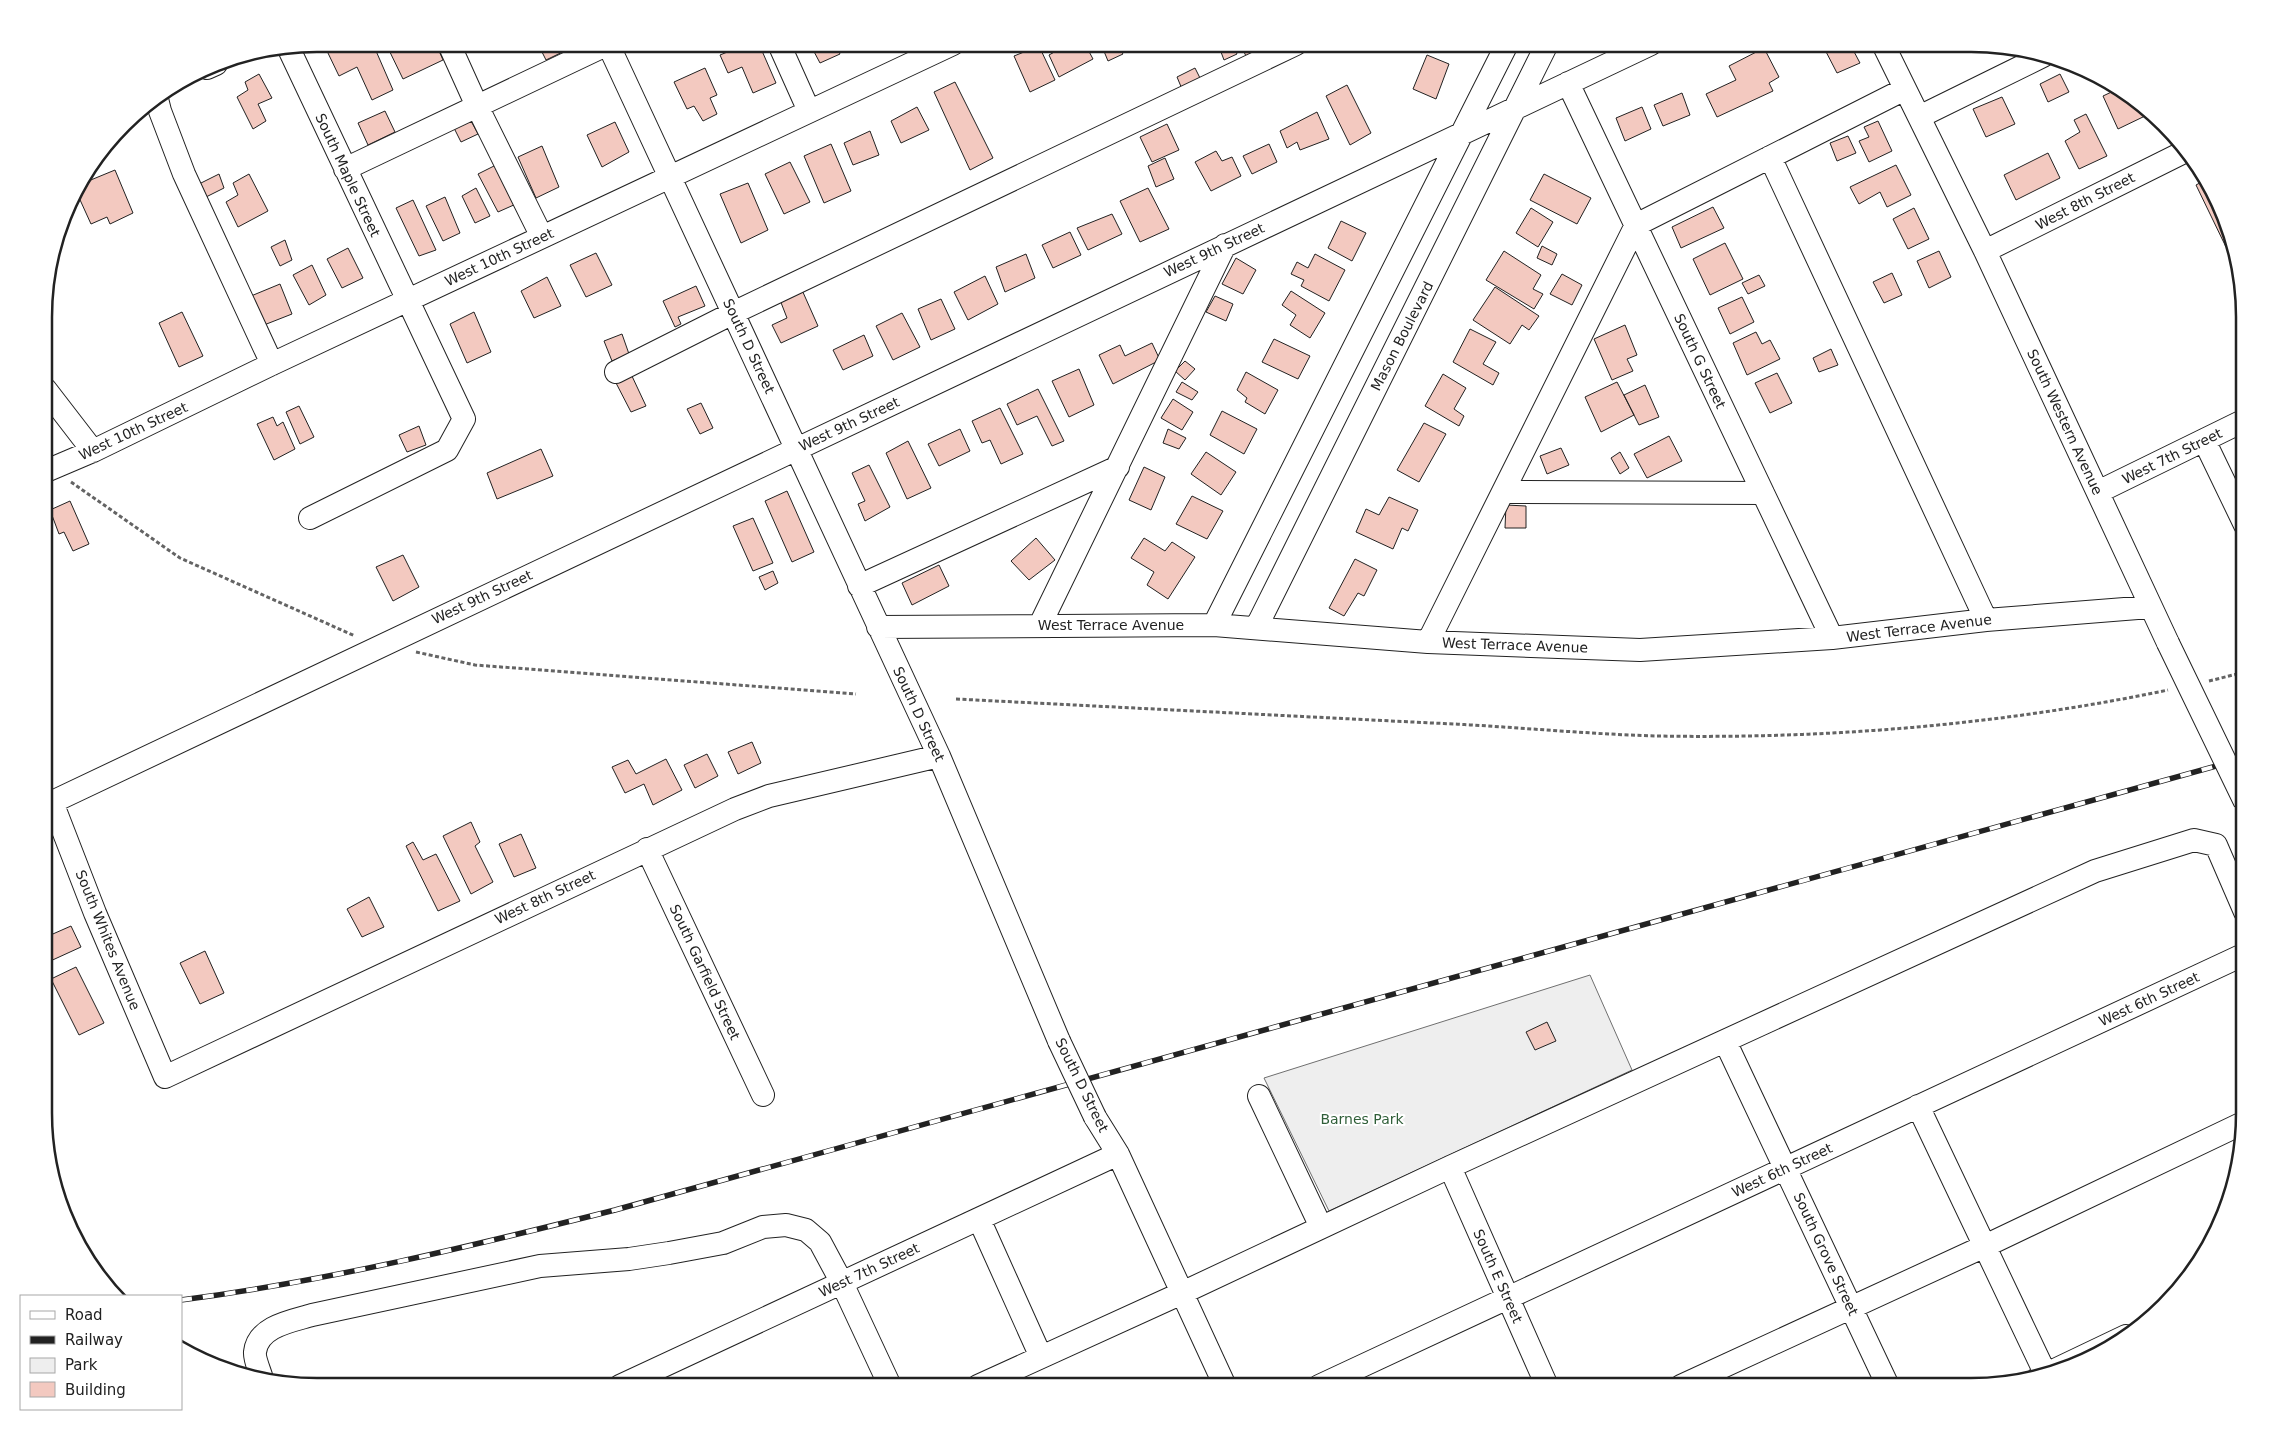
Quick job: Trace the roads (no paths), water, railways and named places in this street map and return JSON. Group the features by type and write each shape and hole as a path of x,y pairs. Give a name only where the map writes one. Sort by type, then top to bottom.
{"street":[{"path":"453,52 477,106 542,237"},
{"path":"345,169 591,52"},
{"name":"South D Street","path":"612,52 939,756 1059,1041 1095,1117 1118,1154 1220,1378"},
{"path":"783,52 809,111"},
{"name":"West 10th Street","path":"52,468 93,451 272,364 935,52"},
{"path":"616,372 733,313 1279,52"},
{"path":"1214,625 1503,52"},
{"name":"Mason Boulevard","path":"1256,628 1543,52"},
{"name":"West 9th Street","path":"52,802 1634,52"},
{"name":"South Western Avenue","path":"1887,52 1984,251 2150,606 2236,783"},
{"name":"South Maple Street","path":"291,54 464,419 447,450 310,518"},
{"path":"1918,117 2034,61"},
{"name":"South G Street","path":"1568,83 1832,638"},
{"path":"1428,642 1636,225 1905,89"},
{"path":"159,105 184,174 272,364"},
{"name":"West 8th Street","path":"1984,251 2180,154"},
{"path":"1770,157 1986,620"},
{"path":"1040,625 1225,245"},
{"path":"52,398 93,451"},
{"name":"West 7th Street","path":"2098,492 2236,424"},
{"path":"2204,440 2236,506"},
{"path":"859,586 1118,467"},
{"path":"1503,492 1763,493"},
{"name":"West Terrace Avenue","path":"878,627 1214,625 1428,642 1640,650 1832,638 1986,620 2150,606"},
{"name":"West 8th Street","path":"165,1077 647,849 769,796 939,756"},
{"name":"South Whites Avenue","path":"52,810 165,1077"},
{"path":"995,1378 2095,871 2194,840 2216,846 2236,892"},
{"name":"South Garfield Street","path":"647,849 763,1095"},
{"name":"West 6th Street","path":"1336,1378 2236,958"},
{"name":"South Grove Street","path":"1725,1041 1884,1378"},
{"path":"1259,1096 1322,1227"},
{"path":"1918,1106 1985,1246 2039,1368"},
{"path":"1698,1378 1985,1246 2236,1126"},
{"name":"West 7th Street","path":"637,1378 1118,1154"},
{"name":"South E Street","path":"1450,1167 1543,1378"},
{"path":"979,1219 1041,1357"},
{"path":"260,1371 255,1352 262,1336 279,1325 312,1316 540,1266 629,1259 723,1242 763,1227 786,1226 806,1230 820,1242 842,1282 886,1378"}],"railway":[{"path":"182,1300 345,1273 508,1237 615,1210 2236,760"}],"park label":[{"name":"Barnes Park","path":"1362,1119"}]}
